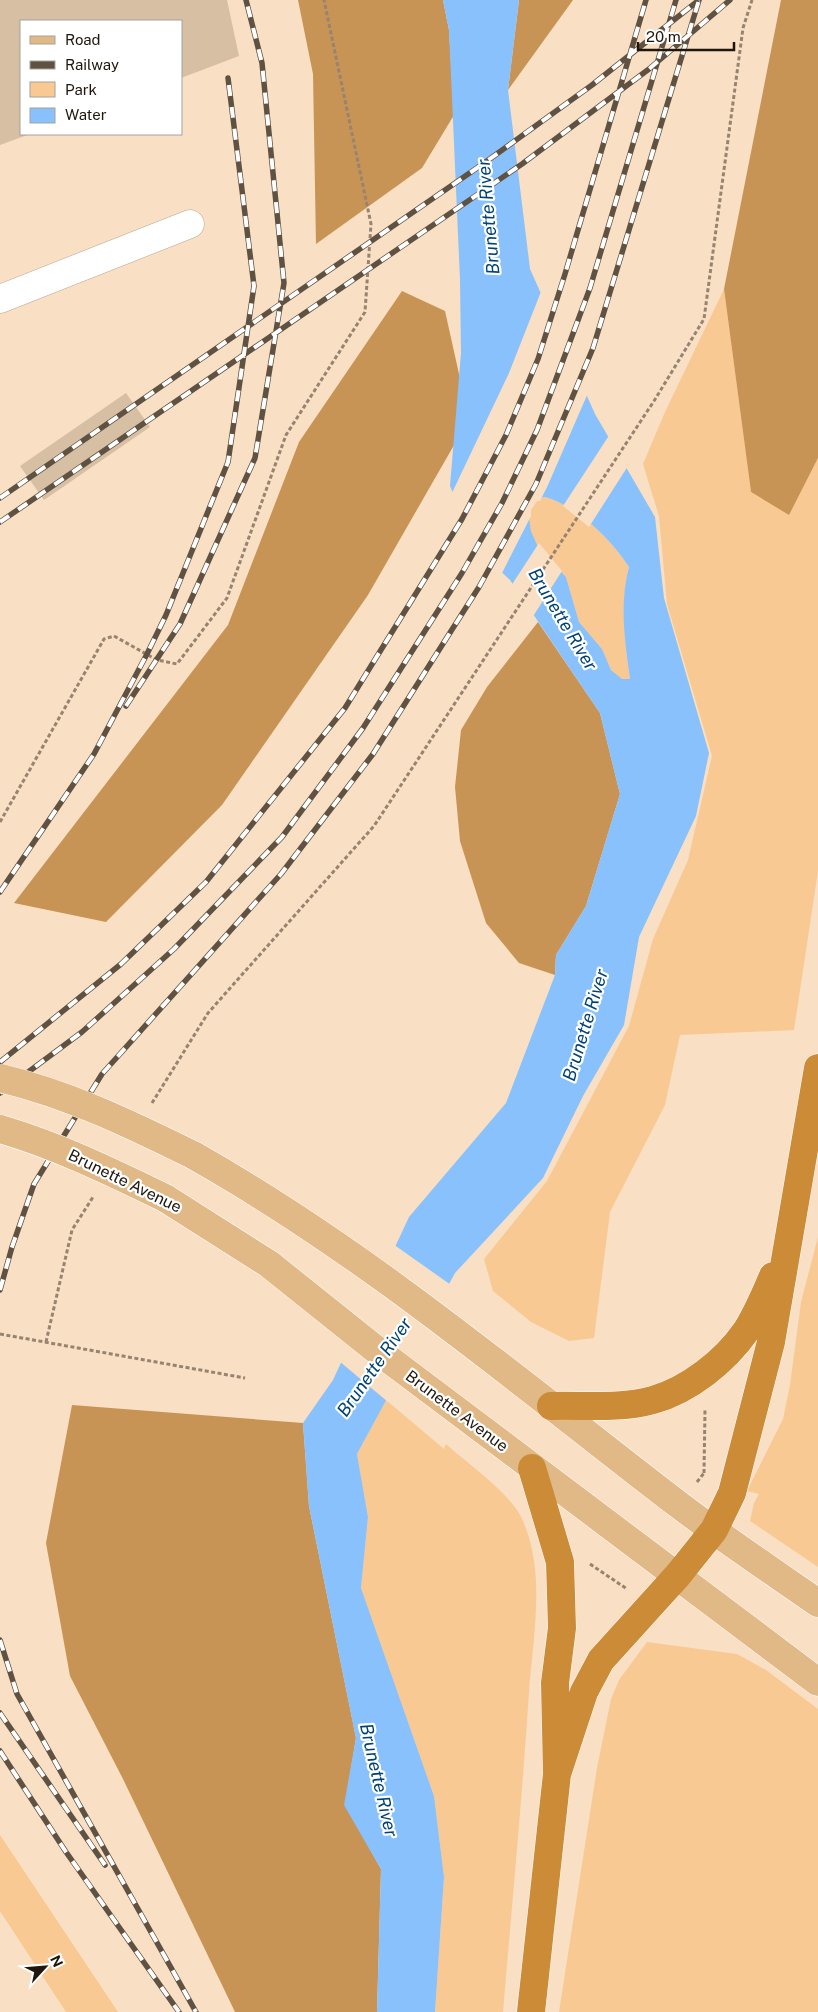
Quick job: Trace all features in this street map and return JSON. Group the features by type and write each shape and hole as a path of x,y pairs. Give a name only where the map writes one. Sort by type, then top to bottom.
{"highway":[{"path":"557,1774 584,1692 601,1660 678,1576 714,1530 735,1482 771,1342 818,1068"},
{"path":"551,1406 621,1405 653,1400 692,1383 728,1351 746,1330 789,1240"},
{"path":"531,2012 557,1774 555,1683 562,1628 560,1562 532,1468"}],"main road":[{"path":"0,1078 27,1084 101,1110 193,1155 293,1216 483,1352 714,1530 818,1603"},
{"name":"Brunette Avenue","path":"0,1129 36,1140 94,1163 165,1198 269,1264 532,1468 818,1682"}],"lane":[{"path":"0,299 190,224"}],"path":[{"path":"0,822 104,638 114,636 157,660 177,664 227,598 286,434 365,312 371,224 324,0"},
{"path":"150,1105 208,1014 374,826 654,401 704,319 744,28 752,0"},
{"path":"46,1342 72,1230 98,1188"},
{"path":"0,1334 245,1378"},
{"path":"696,1484 704,1473 705,1404"},
{"path":"704,1473 711,1478"},
{"path":"582,1559 629,1591"}],"green space":[{"path":"724,289 751,492 789,514 818,458 818,871 794,1030 680,1035 665,1105 610,1212 594,1338 569,1341 531,1322 493,1291 484,1259 547,1181 629,1026 653,939 688,860 712,756 667,604 659,516 643,464 665,412"},
{"path":"545,497 569,508 592,525 622,556 629,567 624,609 630,679 622,679 611,670 602,649 579,622 566,577 538,547 531,531 528,510 536,499"},
{"path":"818,1237 818,1567 750,1521 754,1503 759,1494 747,1491 783,1419 790,1385 801,1302"},
{"path":"386,1400 444,1449 446,1444 489,1480 517,1511 523,1521 530,1541 536,1584 535,1627 503,2012 435,2012 444,1877 434,1796 361,1588 368,1517 357,1454"},
{"path":"647,1642 737,1654 766,1670 818,1709 818,2012 559,2012 597,1768 611,1699 619,1680"},
{"path":"0,1835 118,2012 66,2012 0,1911"}],"shaded area":[{"path":"298,0 443,0 449,30 454,115 422,168 316,244 313,74"},
{"path":"519,0 573,0 508,90"},
{"path":"781,0 818,0 818,458 789,515 751,492 724,289"},
{"path":"402,291 445,311 469,419 368,595 222,805 106,922 14,903 228,625 299,442"},
{"path":"538,622 600,713 620,794 586,906 556,955 555,975 519,963 486,923 460,841 455,787 461,730 487,687"},
{"path":"72,1405 303,1423 309,1506 356,1738 345,1805 381,1869 377,2012 235,2012 123,1779 70,1676 46,1543"}],"water":[{"name":"Brunette River","path":"443,0 519,0 508,90 530,269 595,414 655,517 664,598 709,753 696,816 639,937 624,1025 583,1096 543,1178 455,1273 357,1454 368,1517 361,1588 434,1796 444,1877 435,2012 377,2012 381,1869 344,1805 356,1738 309,1506 303,1423 333,1380 409,1217 506,1103 555,975 556,955 586,906 620,794 600,713 510,580 478,550 450,486 461,353 460,279 449,30","holes":["545,497 557,501 581,516 603,535 622,556 629,567 624,595 624,609 630,679 622,679 611,670 602,649 579,622 566,577 538,547 531,531 528,510 536,499"]}],"pier":[{"path":"542,289 588,393 548,485 540,501 537,501 531,510 531,516 501,575 476,552 451,495 509,373"},
{"path":"610,434 628,466 589,527 563,506"},
{"path":"539,543 562,571 532,618 511,586"},
{"path":"393,1244 451,1285 388,1402 339,1361"}],"building":[{"path":"0,0 227,0 239,56 182,78 182,20 20,20 20,135 27,135 0,145"},
{"path":"126,393 150,427 44,500 20,466"}],"railway":[{"path":"126,706 180,624 255,458 284,283 262,63 246,0"},
{"path":"0,1062 121,964 206,882 345,708 462,519 506,435 538,359 646,0"},
{"path":"0,1093 82,1032 174,949 282,837 363,728 462,573 502,503 537,430 590,288 676,0"},
{"path":"0,498 487,161 592,85 699,0"},
{"path":"0,1290 12,1247 34,1184 102,1074 281,874 373,754 479,587 536,484 593,348 699,0"},
{"path":"0,522 522,164 649,69 730,0"},
{"path":"0,892 94,754 166,615 228,462 254,286 228,78"},
{"path":"0,1640 17,1694 196,2012"},
{"path":"0,1713 105,1865"},
{"path":"0,1751 66,1852 179,2012"}]}
